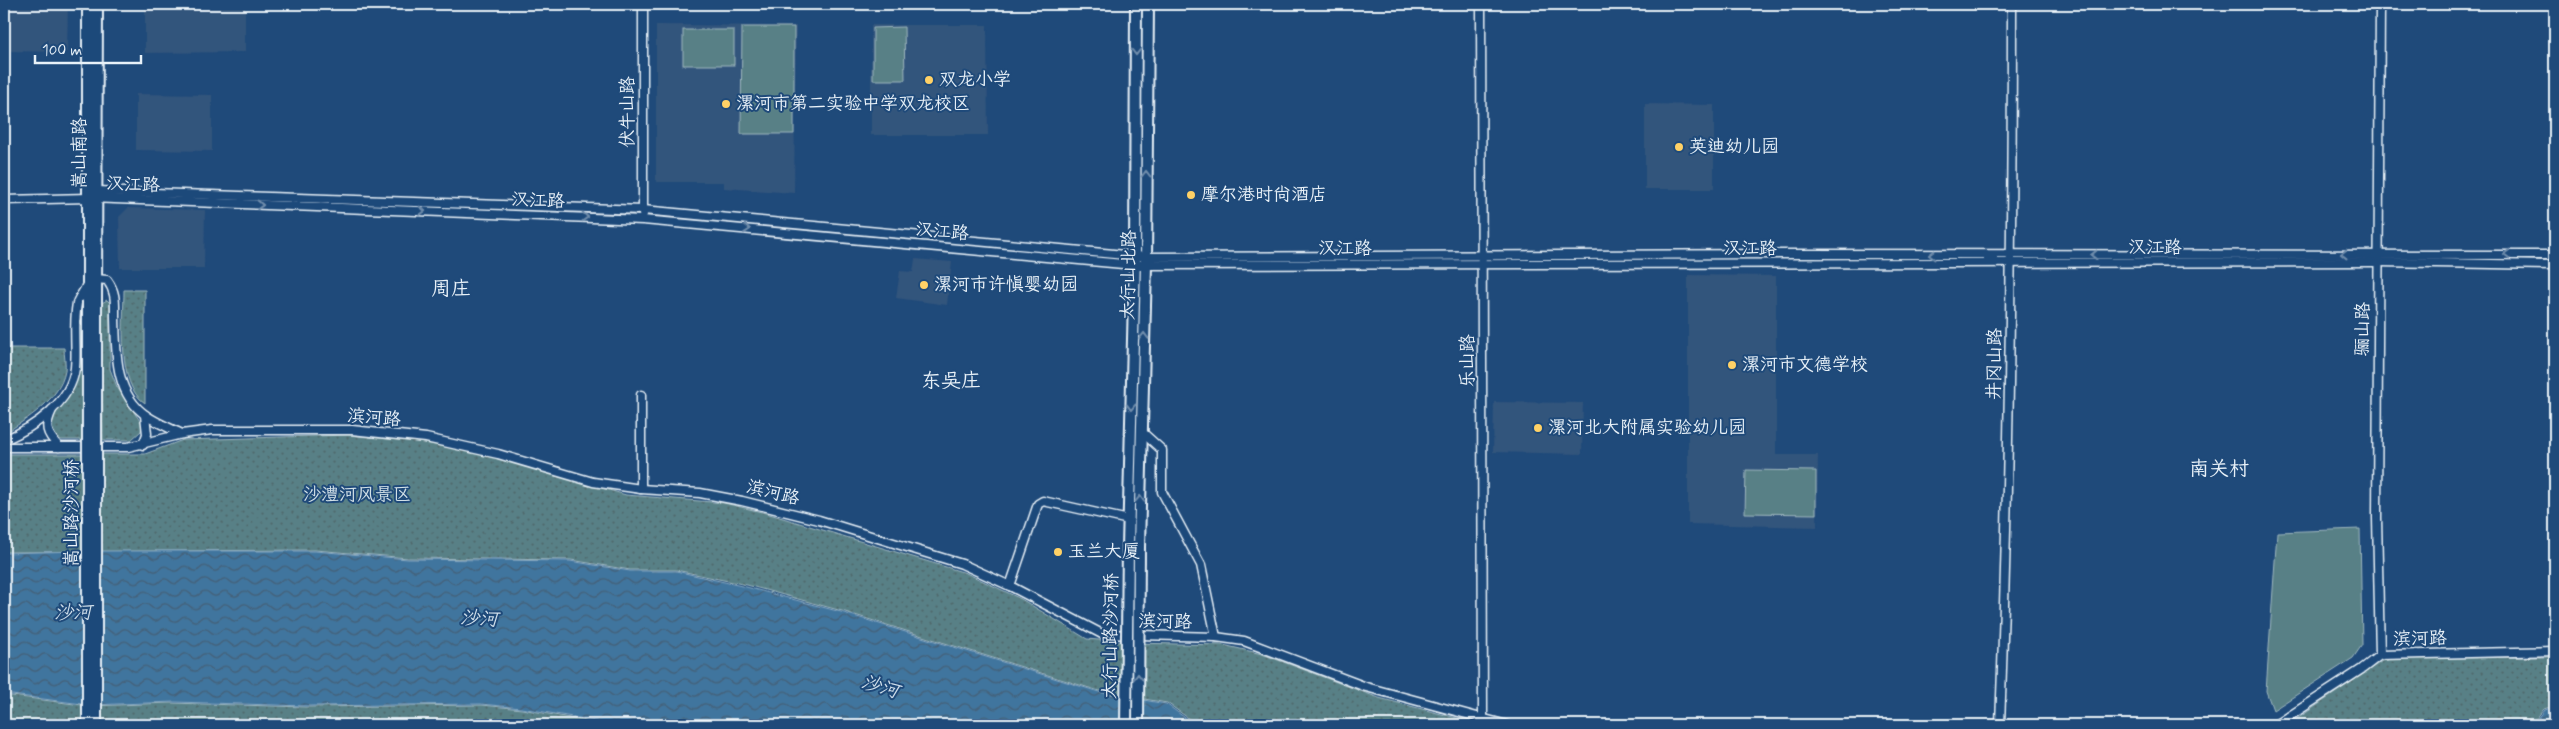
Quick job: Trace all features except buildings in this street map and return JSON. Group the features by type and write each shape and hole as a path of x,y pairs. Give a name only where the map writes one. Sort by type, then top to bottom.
{"main road":[{"name":"嵩山南路","path":"88,4 94,196"},
{"name":"嵩山南路","path":"92,301 97,4"},
{"name":"太行山北路","path":"1128,547 1134,261 1136,4"},
{"name":"太行山北路","path":"1139,547 1146,261 1148,4"},
{"name":"嵩山路沙河桥","path":"88,725 92,301"},
{"name":"嵩山路沙河桥","path":"92,301 96,725"},
{"name":"太行山路沙河桥","path":"1126,725 1128,547"},
{"name":"太行山路沙河桥","path":"1138,725 1139,547"}],"street":[{"name":"伏牛山路","path":"643,4 643,220"},
{"name":"乐山路","path":"1481,4 1484,719"},
{"name":"井冈山路","path":"2000,725 2008,505 2012,255 2012,4"},
{"name":"骊山路","path":"2380,4 2380,254 2376,524 2380,655"},
{"path":"4,200 94,196"},
{"name":"汉江路","path":"94,196 643,210 1134,261"},
{"name":"汉江路","path":"94,196 643,220 1134,261 2012,255 2555,254"},
{"name":"汉江路","path":"1483,259 2011,264 2379,262 2555,265"},
{"path":"58,447 46,430 46,423 52,409 67,390 74,370 78,301 92,279 107,280 115,290 116,363 121,380 129,396 145,415 182,434"},
{"path":"641,395 641,489"},
{"path":"4,440 17,434 52,409"},
{"path":"143,444 147,434 145,415"},
{"name":"滨河路","path":"4,447 143,444 182,434 212,430 328,429 426,438 498,454 592,482 641,489 700,493 742,500 820,520 962,564 1010,586 1102,634 1216,637 1244,641 1344,680 1507,725"},
{"path":"1142,432 1162,450 1162,492 1201,565 1216,637"},
{"path":"1010,586 1038,504 1043,501 1129,520"},
{"name":"滨河路","path":"2276,725 2362,669 2380,655 2555,652"}],"shaded area":[{"path":"4,4 68,4 67,52 4,51"},
{"path":"145,4 245,4 245,52 145,53"},
{"name":"漯河市第二实验中学双龙校区","path":"656,25 796,26 794,193 724,188 724,182 656,182"},
{"name":"双龙小学","path":"871,25 987,25 988,135 871,135"},
{"path":"136,94 212,95 212,151 136,150"},
{"name":"英迪幼儿园","path":"1645,104 1714,105 1714,189 1645,189"},
{"path":"128,208 205,210 204,268 120,268 119,217"},
{"name":"漯河市许慎婴幼园","path":"915,259 952,262 947,305 896,298 900,271 913,272"},
{"name":"漯河市文德学校","path":"1688,275 1776,276 1776,455 1818,455 1817,527 1688,524"},
{"name":"漯河北大附属实验幼儿园","path":"1494,402 1583,403 1582,454 1493,452"}],"green space":[{"path":"742,27 794,27 794,134 741,134"},
{"path":"904,27 905,80 873,80 873,28"},
{"path":"683,30 734,30 734,65 683,65"},
{"path":"124,290 145,290 145,403 136,394 129,382 126,367 123,334"},
{"path":"107,300 110,303 110,369 117,387 142,424 141,431 131,440 103,440 102,303"},
{"path":"82,302 82,440 61,440 51,433 51,425 77,379 79,370 80,308"},
{"path":"4,348 64,348 65,371 62,381 49,400 32,415 4,434"},
{"name":"沙澧河风景区","path":"349,435 418,442 481,453 626,495 724,503 766,513 966,573 1021,599 1087,639 1133,643 1223,645 1262,654 1379,698 1484,725 1198,725 1167,703 1099,691 842,611 747,585 676,570 630,570 571,560 408,558 315,550 4,552 4,454 145,454 183,440"},
{"path":"1746,470 1816,471 1816,514 1745,513"},
{"path":"2360,529 2362,645 2353,658 2273,710 2266,691 2277,532"},
{"path":"2555,657 2555,705 2544,709 2531,725 2288,725 2382,661 2398,658"},
{"path":"4,695 90,706 170,703 306,707 482,705 522,709 607,725 4,725"}],"water":[{"name":"沙河","path":"80,551 315,551 408,559 570,561 630,571 676,571 841,612 1099,692 1166,704 1195,725 618,725 521,708 481,704 307,706 175,702 90,705 4,694 4,553"},
{"path":"2555,706 2555,725 2533,725 2545,710"}],"place":[{"name":"双龙小学","path":"929,80"},
{"name":"漯河市第二实验中学双龙校区","path":"726,104"},
{"name":"英迪幼儿园","path":"1679,147"},
{"name":"摩尔港时尚酒店","path":"1191,195"},
{"name":"漯河市许慎婴幼园","path":"924,285"},
{"name":"漯河市文德学校","path":"1732,365"},
{"name":"漯河北大附属实验幼儿园","path":"1538,428"},
{"name":"玉兰大厦","path":"1058,552"}],"district":[{"name":"周庄","path":"451,289"},
{"name":"东吴庄","path":"951,381"},
{"name":"南关村","path":"2219,469"}]}
